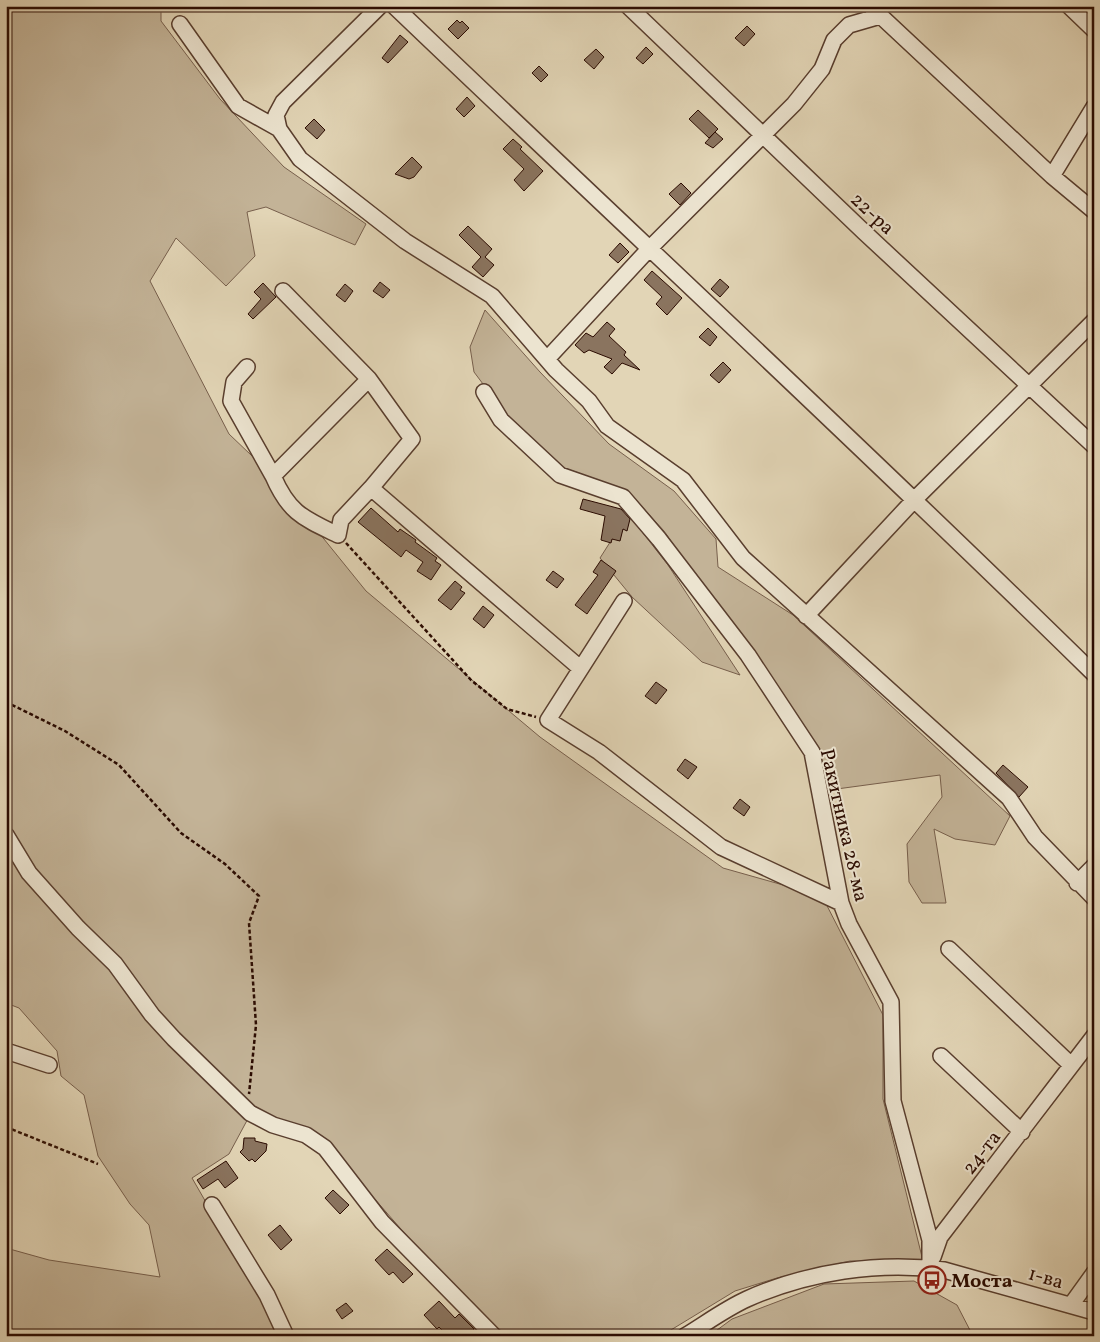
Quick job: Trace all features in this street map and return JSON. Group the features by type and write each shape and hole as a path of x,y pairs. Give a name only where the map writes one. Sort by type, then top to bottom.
{"street":[{"path":"380,6 283,102 276,115 279,129 300,159 406,241 492,296 548,358 556,370 589,401 607,426 683,480 743,558 1009,798 1035,837 1094,898"},
{"path":"394,6 915,499 1094,674"},
{"name":"22-ра","path":"628,6 864,232 1094,446"},
{"path":"1070,6 1094,30"},
{"path":"548,358 649,249 794,104 822,69 834,40 848,25 875,11 1052,176 1094,211"},
{"path":"180,24 238,106 279,129"},
{"path":"1052,176 1094,108"},
{"path":"247,367 234,382 231,400 282,496 301,517 338,535 341,520 412,439 369,379 283,291"},
{"path":"806,616 915,499 1094,321"},
{"path":"273,476 369,379"},
{"name":"Ракитника 28-ма","path":"484,392 501,420 560,475 623,497 659,539 748,655 812,752 841,903 849,924 891,1002 893,1101 930,1240 930,1268"},
{"path":"371,488 580,668"},
{"path":"624,601 548,720 599,752 721,847 841,903"},
{"path":"6,835 29,873 78,928 115,964 152,1015 221,1087 250,1113 316,1140 382,1222 494,1336"},
{"path":"1077,882 1094,866"},
{"path":"949,948 1070,1064"},
{"name":"24-та","path":"930,1268 940,1237 1022,1132 1070,1064 1094,1036"},
{"path":"6,1052 49,1065"},
{"path":"941,1056 1022,1132"},
{"path":"212,1205 266,1295 286,1336"},
{"name":"1-ва","path":"684,1336 747,1299 806,1279 870,1268 930,1268 975,1277 1094,1312"},
{"path":"1071,1305 1094,1273"}],"path":[{"path":"338,535 472,680 507,709 548,720"},
{"path":"6,702 65,730 119,765 180,833 225,864 259,896 249,923 256,1025 249,1087 250,1113"},
{"path":"6,1127 98,1164"}],"shaded area":[{"path":"6,6 161,6 161,21 220,99 284,167 366,224 355,245 266,207 247,212 255,256 226,286 176,238 150,281 229,434 273,476 366,591 540,737 723,868 822,896 883,1015 883,1099 923,1261 850,1261 777,1278 735,1291 661,1336 501,1336 454,1290 319,1135 251,1113 229,1154 192,1178 283,1336 6,1336 6,1248 49,1260 160,1277 149,1225 130,1204 98,1156 84,1095 61,1076 57,1051 19,1008 6,1003"},
{"path":"485,310 540,372 609,444 674,491 716,539 718,567 793,615 1010,816 995,845 955,839 934,829 946,903 922,903 909,882 907,844 942,797 940,775 822,791 815,752 664,531 628,491 562,467 507,416 474,372 470,347"},
{"path":"628,514 668,565 740,675 702,662 632,597 600,558"},
{"path":"914,1281 957,1305 973,1336 709,1336 732,1319 824,1284"}],"building":[{"path":"457,20 460,23 462,21 469,28 458,39 448,29"},
{"path":"747,26 755,34 744,46 735,38"},
{"path":"400,35 408,42 388,63 382,58"},
{"path":"646,47 653,54 643,64 636,58"},
{"path":"596,49 604,57 594,69 584,60"},
{"path":"539,66 548,75 541,82 532,73"},
{"path":"467,97 475,106 464,117 456,109"},
{"path":"698,110 718,129 709,138 689,119"},
{"path":"314,119 325,130 317,139 305,128"},
{"path":"715,132 723,139 713,148 705,143"},
{"path":"513,139 522,147 520,149 543,171 524,191 514,180 524,169 503,149"},
{"path":"412,157 422,167 414,177 409,179 395,174"},
{"path":"681,183 691,193 680,205 669,194"},
{"path":"468,226 492,249 485,257 494,265 483,277 472,267 481,257 459,235"},
{"path":"620,243 629,252 618,263 609,255"},
{"path":"652,271 682,298 667,315 656,304 662,297 644,280"},
{"path":"720,279 729,287 720,297 711,289"},
{"path":"380,282 390,290 383,298 373,291"},
{"path":"263,283 276,297 253,319 248,314 261,299 254,292"},
{"path":"345,284 353,291 345,302 336,295"},
{"path":"607,322 615,329 609,336 626,352 624,355 640,370 622,363 612,374 604,367 612,359 589,350 584,353 575,345 586,333 593,337"},
{"path":"708,328 717,337 710,346 699,337"},
{"path":"723,362 731,370 719,383 710,375"},
{"path":"583,499 621,509 630,519 627,531 623,529 620,541 612,539 611,543 601,540 605,516 580,509"},
{"path":"371,508 398,532 400,529 437,558 435,561 441,565 431,580 417,571 423,562 406,550 401,557 358,522"},
{"path":"601,560 616,571 587,614 575,605 598,575 593,572"},
{"path":"553,571 564,579 557,588 546,580"},
{"path":"455,581 462,587 460,590 465,593 451,610 438,600"},
{"path":"483,606 494,615 484,628 473,619"},
{"path":"656,682 667,690 656,704 645,696"},
{"path":"685,759 697,767 688,779 677,770"},
{"path":"1003,765 1028,787 1019,797 996,773"},
{"path":"740,799 750,807 744,816 733,808"},
{"path":"244,1138 255,1138 255,1141 267,1144 266,1151 255,1162 252,1159 249,1161 240,1152 243,1149"},
{"path":"226,1161 238,1178 225,1188 218,1179 203,1189 197,1180"},
{"path":"333,1190 349,1205 340,1214 325,1198"},
{"path":"280,1225 292,1240 281,1250 268,1235"},
{"path":"387,1249 413,1274 403,1283 393,1272 389,1275 375,1260"},
{"path":"439,1301 455,1318 459,1314 474,1329 467,1336 448,1336 439,1327 437,1329 424,1315"},
{"path":"346,1303 353,1311 342,1319 336,1310"}],"place":[{"name":"Моста","path":"932,1280"}]}
